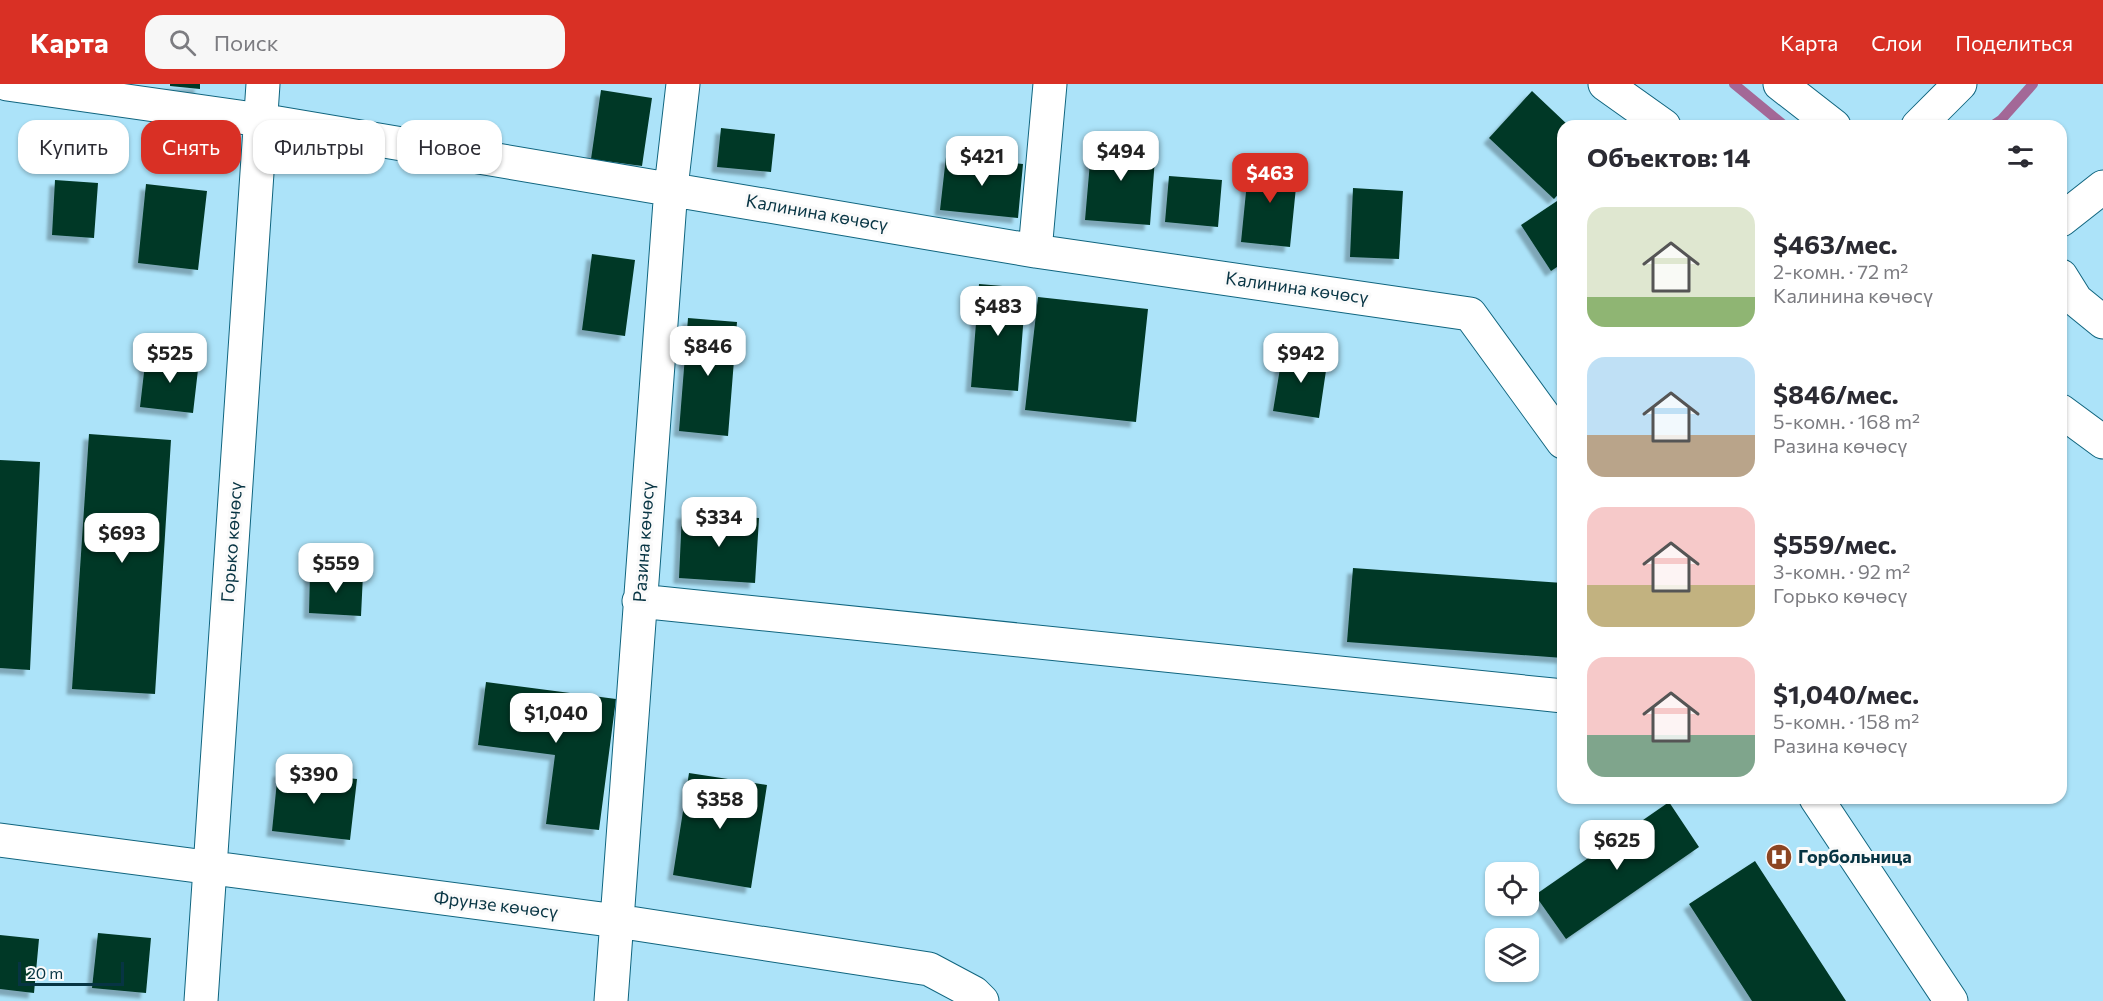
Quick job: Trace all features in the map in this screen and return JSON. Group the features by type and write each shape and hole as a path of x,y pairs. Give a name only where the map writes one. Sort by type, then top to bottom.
{"street":[{"name":"Калинина көчөсү","path":"7,84 260,120"},
{"name":"Горько көчөсү","path":"260,120 263,84"},
{"name":"Разина көчөсү","path":"611,1001 671,188 683,84"},
{"path":"1035,251 1050,84"},
{"path":"1605,84 1656,120"},
{"path":"1780,84 1826,120"},
{"path":"1935,120 1960,84"},
{"name":"Калинина көчөсү","path":"385,141 1035,251 1470,314 1557,434"},
{"name":"Горько көчөсү","path":"201,1001 256,174"},
{"path":"2067,215 2103,187"},
{"path":"2067,286 2076,300 2103,322"},
{"path":"2067,415 2103,442"},
{"path":"639,601 1557,695"},
{"path":"1820,804 1951,1001"},
{"name":"Фрунзе көчөсү","path":"0,840 617,921 929,969 974,993 982,1001"}],"building":[{"path":"170,84 200,84 200,89 170,86"},
{"path":"601,90 652,98 642,166 591,159"},
{"path":"1532,91 1563,120 1557,120 1557,196 1554,199 1489,138"},
{"path":"721,128 775,134 771,172 717,167"},
{"path":"1092,139 1156,145 1150,225 1085,220"},
{"path":"946,157 1023,164 1018,218 940,210"},
{"path":"1249,162 1298,167 1290,247 1241,242"},
{"path":"1169,176 1222,180 1218,227 1165,222"},
{"path":"55,180 98,183 94,238 52,235"},
{"path":"146,184 207,191 198,270 138,263"},
{"path":"1353,188 1403,191 1399,259 1350,257"},
{"path":"1557,201 1557,267 1551,271 1521,225"},
{"path":"592,254 635,260 625,336 582,330"},
{"path":"979,284 1026,288 1018,391 971,387"},
{"path":"1038,297 1148,309 1136,422 1025,410"},
{"path":"688,318 737,322 728,436 679,431"},
{"path":"1283,350 1328,357 1319,418 1273,411"},
{"path":"146,355 199,361 193,413 140,407"},
{"path":"89,434 171,440 155,694 72,689"},
{"path":"0,460 40,462 30,670 0,668"},
{"path":"682,513 759,518 755,583 679,578"},
{"path":"1353,568 1557,583 1557,658 1347,642"},
{"path":"310,572 363,574 361,616 309,613"},
{"path":"486,682 616,699 599,830 546,824 555,755 478,745"},
{"path":"278,771 357,779 350,840 272,831"},
{"path":"689,773 767,785 751,888 673,875"},
{"path":"1666,804 1670,804 1699,847 1566,939 1539,901 1539,892"},
{"path":"1755,861 1846,1001 1752,1001 1689,904"},
{"path":"98,933 151,938 146,993 92,988"},
{"path":"0,935 39,939 34,993 0,989"}],"waterway":[{"path":"1734,84 1778,120"},
{"path":"2001,120 2033,84"}],"place":[{"name":"Горбольница","path":"1779,857"}]}
